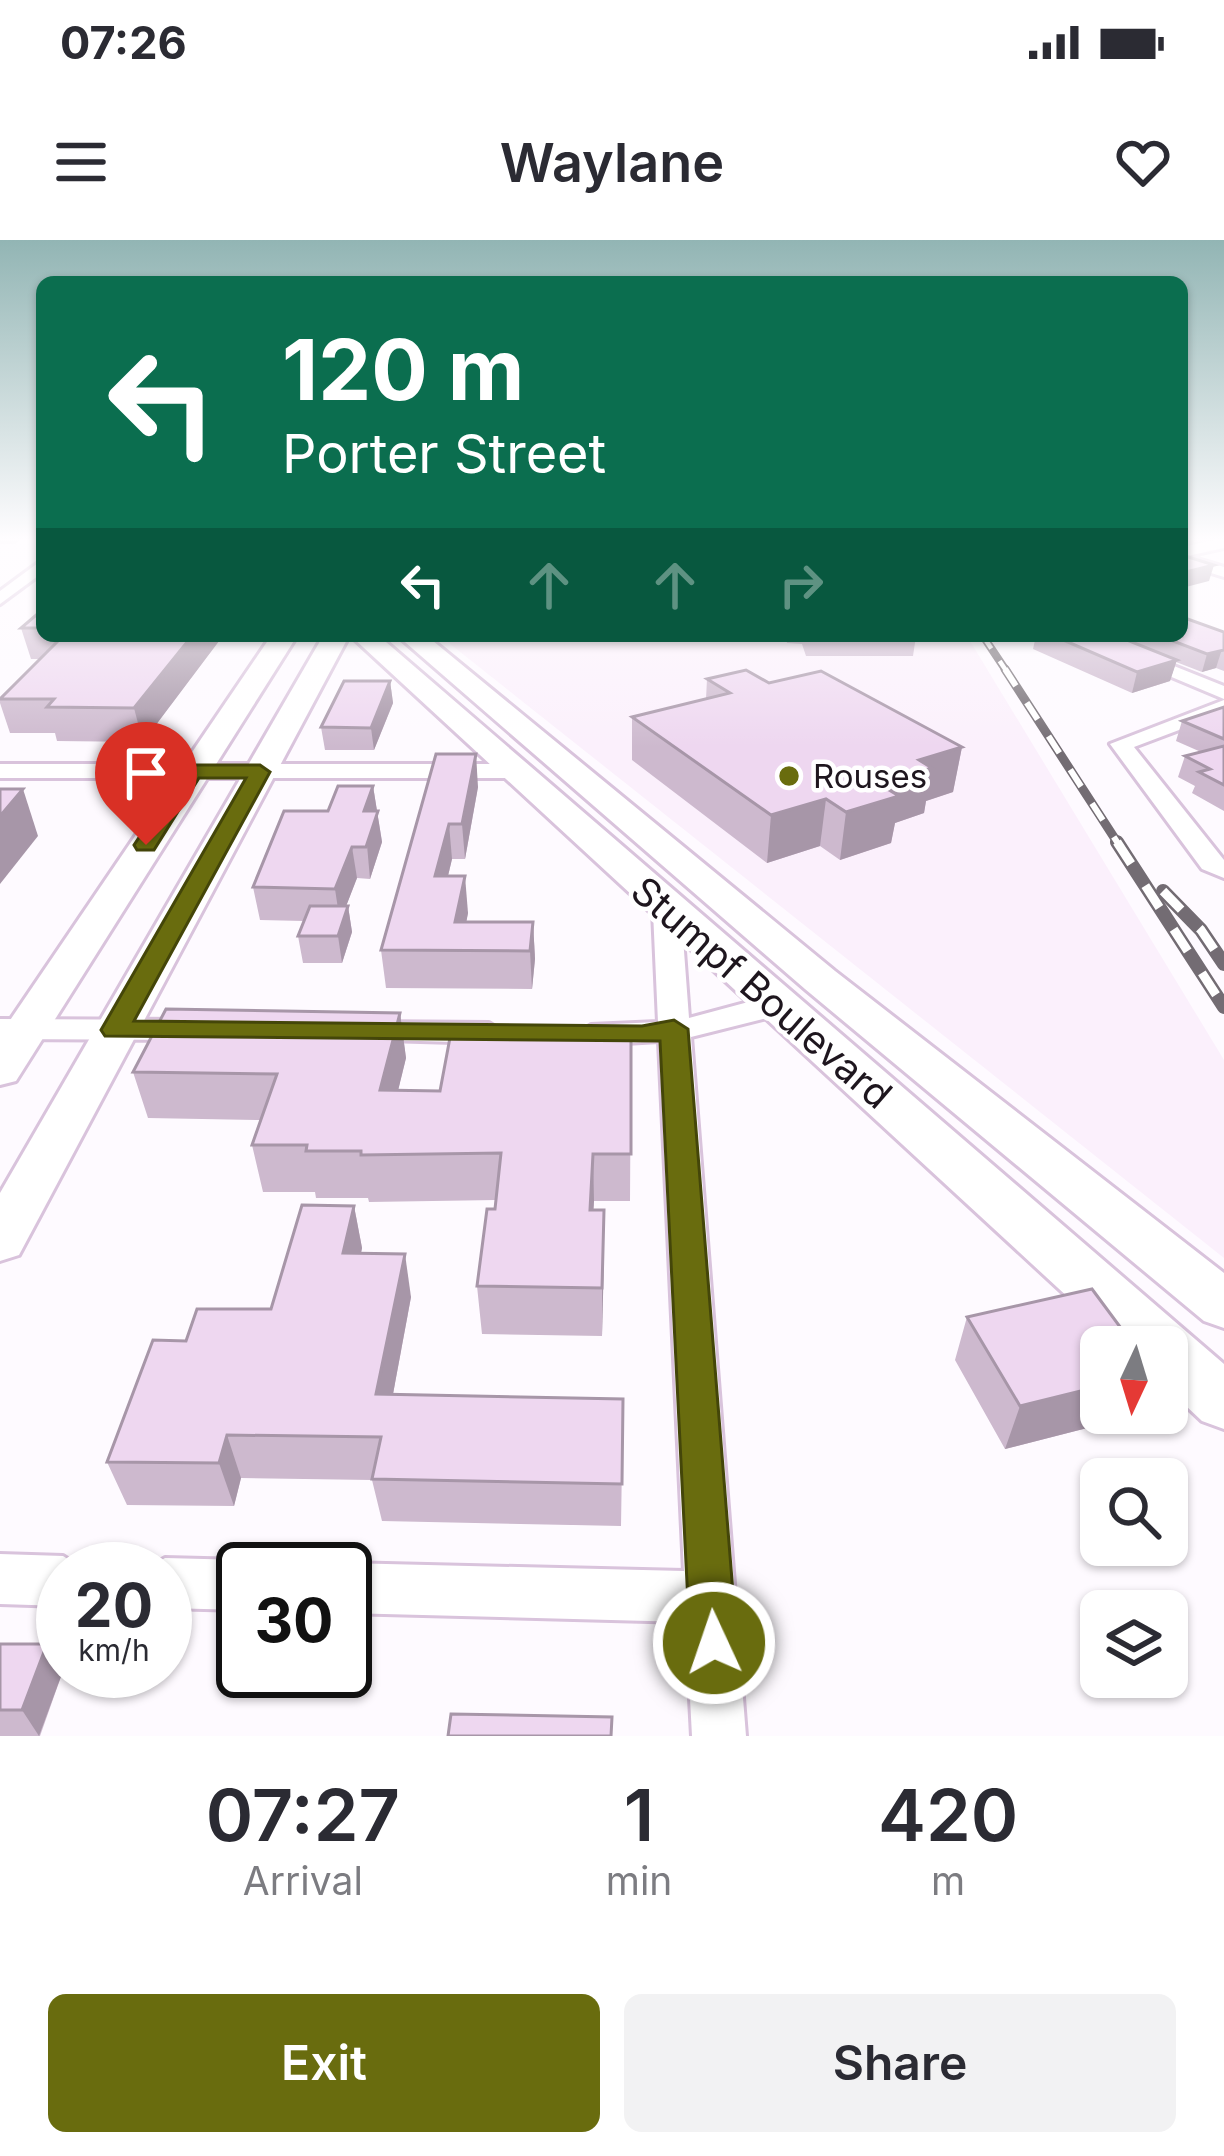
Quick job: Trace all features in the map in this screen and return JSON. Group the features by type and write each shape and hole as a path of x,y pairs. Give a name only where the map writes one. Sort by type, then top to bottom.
{"main road":[{"path":"0,1070 14,1029 280,642"},
{"path":"0,1240 333,642"},
{"name":"Stumpf Boulevard","path":"371,642 1139,1326"},
{"name":"Stumpf Boulevard","path":"417,642 820,980 1224,1305"},
{"name":"Stumpf Boulevard","path":"1188,1370 1224,1402"}],"street":[{"path":"1098,642 1224,693"},
{"path":"1224,706 1120,744 1199,848 1224,870"},
{"path":"0,771 514,771"},
{"path":"667,910 719,1736"},
{"path":"322,1032 642,1035 754,1013 778,1003"},
{"path":"14,1029 230,1031"},
{"path":"0,1579 36,1580"},
{"path":"372,1589 711,1597"}],"shaded area":[{"path":"448,642 971,642 1224,1060 1224,1258"}],"building":[{"path":"36,615 36,628 21,628"},
{"path":"1188,619 1224,632 1224,650 1207,654 1176,642 1188,642"},
{"path":"57,642 187,642 134,708 47,707 54,699 0,699"},
{"path":"1068,642 1132,642 1177,660 1137,672"},
{"path":"746,670 769,683 821,671 962,747 919,760 932,768 879,784 899,796 846,812 826,799 771,815 632,717 730,693 707,679"},
{"path":"344,681 390,681 371,728 321,727"},
{"path":"1224,707 1224,739 1182,721"},
{"path":"1224,746 1224,785 1199,772 1210,769 1185,756"},
{"path":"436,754 476,754 462,824 449,824 435,876 465,876 455,922 533,922 530,951 381,950"},
{"path":"338,786 373,786 364,811 378,811 366,847 352,847 335,889 253,887 284,811 328,811"},
{"path":"0,789 23,789 0,816"},
{"path":"310,906 348,906 338,936 298,936"},
{"path":"166,1009 400,1013 380,1090 440,1091 452,1027 631,1028 631,1154 593,1154 590,1210 604,1210 602,1288 477,1286 487,1209 495,1209 501,1153 361,1155 361,1151 306,1151 307,1145 252,1145 277,1074 133,1072"},
{"path":"302,1205 354,1206 343,1253 405,1254 376,1394 623,1399 622,1484 372,1479 381,1437 227,1435 219,1463 107,1462 153,1340 186,1341 197,1309 271,1309"},
{"path":"1092,1289 1119,1326 1080,1326 1080,1391 1020,1406 967,1317"},
{"path":"0,1644 36,1644 36,1673 22,1710 0,1710"},
{"path":"451,1714 612,1717 611,1736 448,1736"}],"railway":[{"path":"987,642 1005,669"},
{"path":"1005,669 1119,845"},
{"path":"1117,842 1224,1007"},
{"path":"1163,891 1201,930 1224,964"}],"place":[{"name":"Rouses","path":"789,776"}],"route":[{"path":"146,845 193,772 260,772 115,1030 642,1035 674,1029 714,1643"}]}
